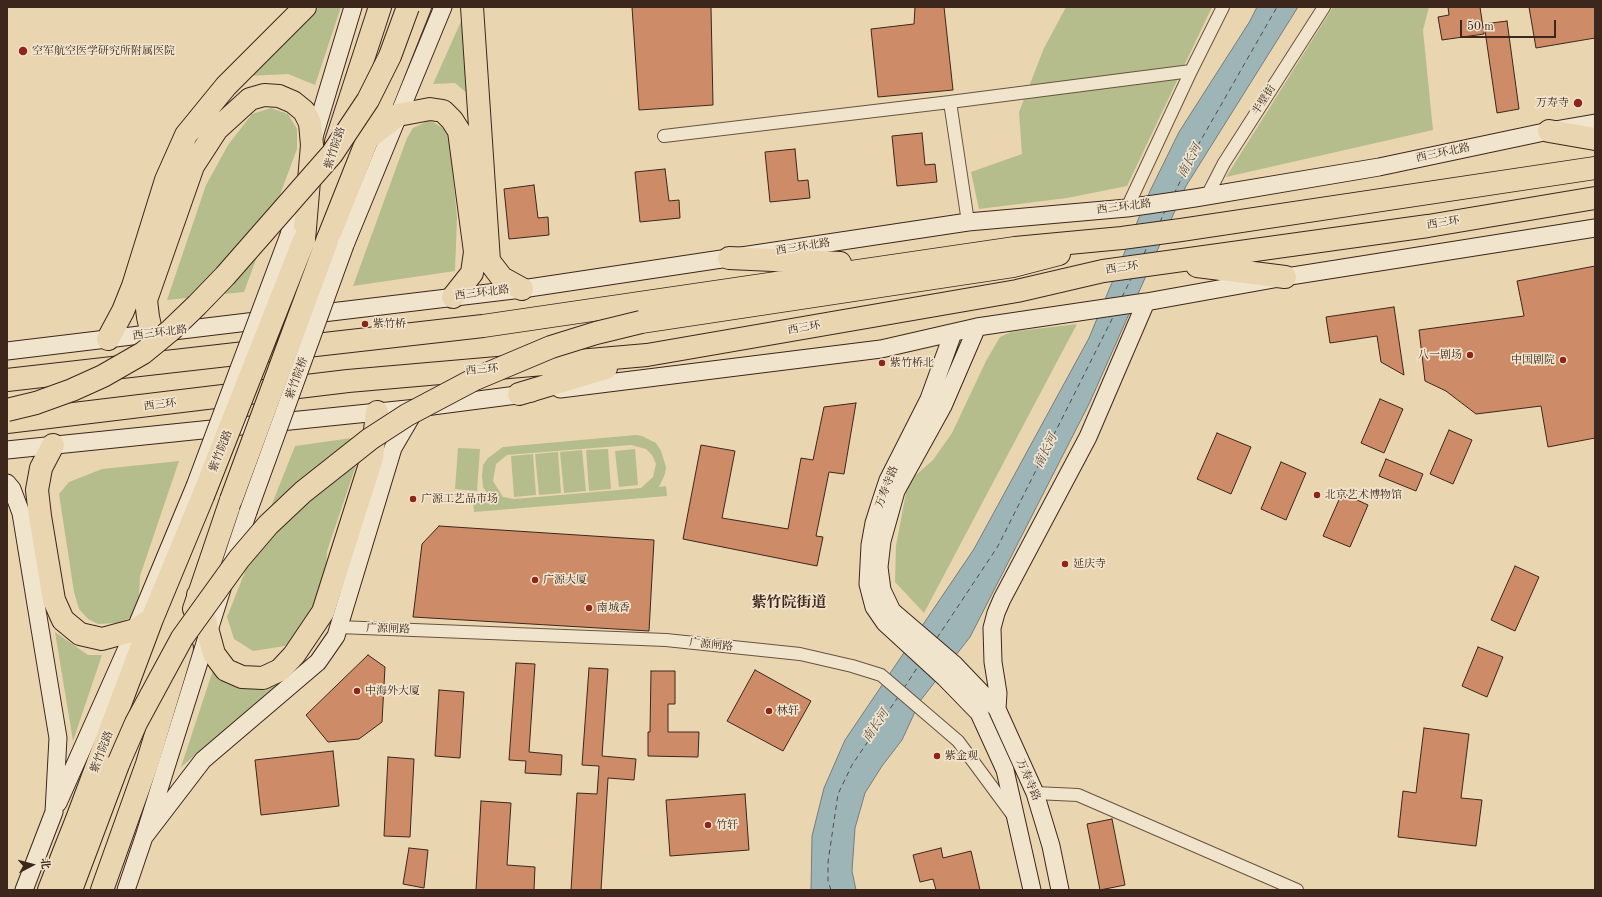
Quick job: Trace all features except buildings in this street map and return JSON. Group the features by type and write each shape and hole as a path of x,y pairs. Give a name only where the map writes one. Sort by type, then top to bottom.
{"highway":[{"path":"108,339 124,311 166,180 186,136 226,86 305,7"},
{"name":"紫竹院路","path":"49,890 77,819 144,624 199,491 297,238 380,7"},
{"path":"7,398 34,392 70,379 99,364 130,346 160,324 188,299 307,165 336,128 359,95 380,52 397,7"},
{"path":"7,410 43,401 104,376 143,352 171,330 197,305 225,276 332,154 368,100 390,56 408,7"},
{"path":"102,890 147,764 198,595 239,506 336,243 367,139 420,7"},
{"path":"472,7 489,261 502,278 522,289"},
{"path":"152,335 146,300 193,166 217,129 250,99 264,95 279,96 293,102 304,111 310,123 312,145 297,238"},
{"path":"367,139 398,115 430,109 443,111 452,120 459,131 475,252 472,273 453,297"},
{"path":"1549,131 1595,139"},
{"path":"7,380 482,326 1015,248 1122,238 1181,230 1595,168"},
{"name":"西三环","path":"7,422 348,381 647,355 1017,291 1103,270 1428,226 1595,198"},
{"path":"643,327 1013,266 1122,238"},
{"path":"729,258 894,265"},
{"path":"1166,262 1284,277"},
{"path":"83,890 136,723 182,638 239,559 268,525 303,492 370,439 407,414 475,379 551,347 596,333 1015,279 1103,270"},
{"path":"519,394 647,355"},
{"path":"198,595 214,654 226,670 242,677 262,678 280,670 294,655 323,612 372,458 377,412"},
{"path":"53,445 41,468 37,490 54,600 63,620 80,634 102,639 144,624"},
{"path":"71,890 124,764"}],"street":[{"name":"紫竹院路","path":"312,145 353,7"},
{"path":"336,243 398,115 443,7"},
{"path":"1126,208 1223,7"},
{"name":"半壁街","path":"1201,197 1324,7"},
{"path":"664,136 950,102 1191,71"},
{"path":"950,102 968,222"},
{"name":"西三环北路","path":"7,352 522,289 968,222 1126,208 1379,167 1549,131 1595,123"},
{"path":"7,450 417,408 881,349 977,327 1146,302 1284,277 1595,228"},
{"path":"997,709 998,693 993,662 992,628 996,613 1088,437 1146,302"},
{"name":"万寿寺路","path":"907,634 892,611 882,590 879,567 882,542 896,492 943,406 977,327"},
{"name":"万寿寺路","path":"907,634 885,623 874,607 868,584 870,545 874,523 888,480 929,399 953,333"},
{"path":"144,837 203,760 318,662 336,636 393,448 403,428 417,408"},
{"path":"7,483 12,489 21,513 58,738 54,812 24,890"},
{"path":"126,890 208,634 239,506"},
{"name":"紫竹院路","path":"54,812 144,624"},
{"name":"广源闸路","path":"338,627 666,640 800,654 852,666 881,675 958,741 1017,821"},
{"path":"907,634 950,671"},
{"name":"万寿寺路","path":"950,671 997,709 1035,793 1051,846 1060,890"},
{"name":"万寿寺路","path":"950,671 979,713 1005,770 1032,890"},
{"path":"1035,793 1078,795 1297,890"}],"green space":[{"path":"319,7 341,7 315,85 288,74 248,76"},
{"path":"1066,7 1212,7 1127,186 1067,198 979,209 971,172 1022,154 1019,112 1044,48"},
{"path":"1333,7 1429,7 1423,30 1433,130 1226,177"},
{"path":"467,8 468,94 455,83 433,84"},
{"path":"271,108 288,114 297,129 297,149 244,292 167,300 206,185 228,145 252,114"},
{"path":"430,120 449,132 457,217 455,271 353,286 407,138 413,128"},
{"path":"1077,324 924,613 895,582 896,546 908,482 933,460 952,433 986,361 1000,337 1011,332"},
{"path":"636,435 642,436 656,443 661,451 666,467 665,474 659,487 666,486 667,496 474,512 473,501 492,500 483,487 483,465 488,458 503,447","holes":["631,445 646,449 652,455 656,464 653,477 641,488 514,499 503,497 493,481 496,464 507,455"]},
{"path":"366,436 327,551 325,590 301,632 285,646 253,651 234,639 227,617 295,446"},
{"path":"458,448 480,449 477,491 455,489"},
{"path":"608,449 611,489 589,491 586,450"},
{"path":"635,449 638,485 619,487 615,451"},
{"path":"582,450 586,491 564,493 560,452"},
{"path":"558,452 561,493 539,495 535,454"},
{"path":"533,454 536,495 514,497 511,456"},
{"path":"179,461 140,576 138,615 117,623 98,624 88,619 79,609 74,592 59,494 69,482 102,469"},
{"path":"55,632 88,655 102,655 73,741"},
{"path":"213,670 285,679 181,767"}],"water":[{"name":"南长河","path":"1257,7 1298,7 1186,186 1089,404 970,637 920,701 902,740 882,766 865,793 855,828 852,871 856,890 811,890 812,836 824,788 845,740 974,549 1089,338 1150,191 1179,132 1250,21"}],"ferry route":[{"path":"1174,194 1197,147 1277,7"},
{"path":"1160,222 1165,211"},
{"path":"1144,254 1148,245"},
{"path":"1122,297 1132,277"},
{"path":"937,638 998,546 1114,315"},
{"path":"904,688 919,665"},
{"path":"831,890 828,881 828,862 838,794 852,765 898,697"}],"place":[{"name":"空军航空医学研究所附属医院","path":"23,51"},
{"name":"万寿寺","path":"1578,103"},
{"name":"紫竹桥","path":"365,324"},
{"name":"八一剧场","path":"1470,355"},
{"name":"中国剧院","path":"1563,360"},
{"name":"紫竹桥北","path":"882,363"},
{"name":"北京艺术博物馆","path":"1317,495"},
{"name":"广源工艺品市场","path":"413,499"},
{"name":"延庆寺","path":"1065,564"},
{"name":"广源大厦","path":"535,580"},
{"name":"南城香","path":"589,608"},
{"name":"中海外大厦","path":"357,691"},
{"name":"林轩","path":"769,711"},
{"name":"紫金观","path":"937,756"},
{"name":"竹轩","path":"708,825"}],"district":[{"name":"紫竹院街道","path":"789,603"}]}
